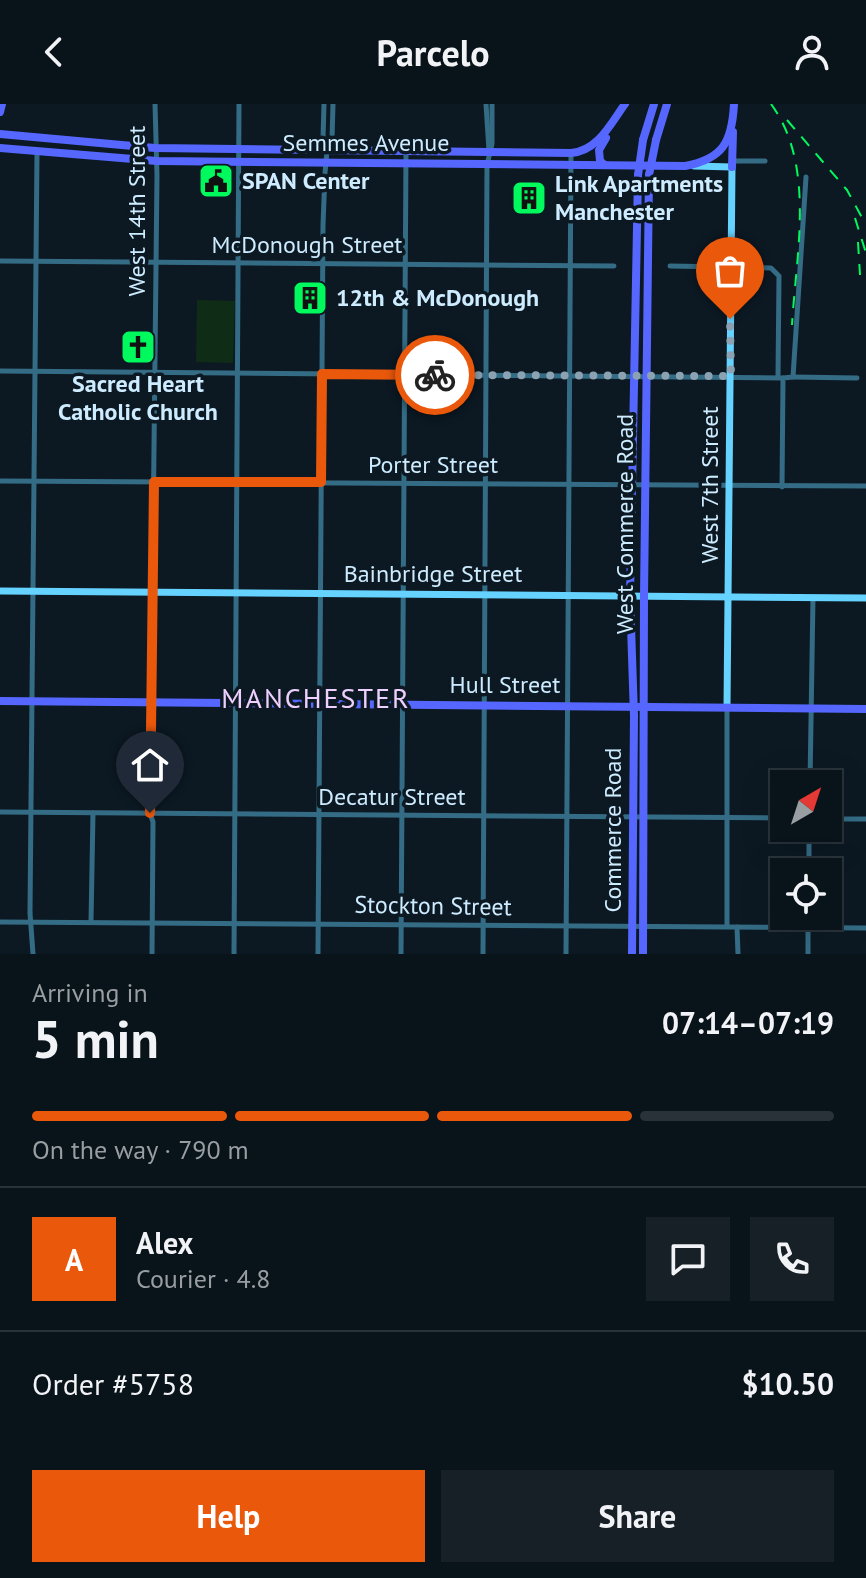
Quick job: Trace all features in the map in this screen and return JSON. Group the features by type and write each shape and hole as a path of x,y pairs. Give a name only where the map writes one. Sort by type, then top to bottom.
{"main road":[{"path":"0,112 2,104"},
{"name":"West Commerce Road","path":"633,706 630,596 638,175 643,140 654,104"},
{"name":"West Commerce Road","path":"645,706 649,175 667,104"},
{"path":"732,164 734,104"},
{"path":"571,153 581,152 594,144 622,108"},
{"path":"605,165 598,158 599,150 622,108"},
{"path":"685,166 720,153 733,116"},
{"name":"Semmes Avenue","path":"0,134 155,148 571,153"},
{"name":"Semmes Avenue","path":"0,148 157,161 685,166"},
{"name":"Hull Street","path":"0,701 866,709"},
{"name":"Commerce Road","path":"632,954 633,706"},
{"name":"Commerce Road","path":"643,954 645,706"}],"street":[{"name":"West 14th Street","path":"152,954 153,822 150,813 157,161 155,104"},
{"path":"234,954 239,104"},
{"path":"324,104 323,139 327,151"},
{"path":"318,954 323,263 326,163 332,140 333,104"},
{"path":"483,954 487,165 492,144 489,104"},
{"path":"401,954 406,151"},
{"path":"33,954 31,812 37,153"},
{"path":"566,954 571,153"},
{"path":"732,164 765,161"},
{"name":"Semmes Avenue","path":"685,166 732,164"},
{"name":"West 7th Street","path":"727,707 732,164"},
{"path":"793,377 806,177"},
{"name":"McDonough Street","path":"0,261 614,266"},
{"path":"670,266 771,268 778,273 782,487"},
{"path":"0,371 857,378"},
{"name":"Porter Street","path":"0,481 866,486"},
{"name":"Bainbridge Street","path":"0,591 866,598"},
{"path":"810,770 813,597"},
{"path":"727,707 727,927"},
{"name":"Decatur Street","path":"0,812 770,818"},
{"path":"91,922 93,813"},
{"path":"842,819 866,819"},
{"name":"Stockton Street","path":"0,922 770,928"},
{"path":"737,927 738,954"},
{"name":"Stockton Street","path":"842,928 866,928"},
{"path":"808,930 808,954"}],"green space":[{"path":"197,300 235,301 233,363 196,362"}],"railway":[{"path":"771,104 785,128 794,154 798,182 799,240 792,325"},
{"path":"787,120 847,190 866,225"},
{"path":"855,218 866,253"},
{"path":"858,242 860,275"}],"way so far":[{"path":"435,375 731,376 730,319"}],"place":[{"name":"SPAN Center","path":"216,181"},
{"name":"Link Apartments Manchester","path":"529,198"},
{"name":"12th & McDonough","path":"310,298"},
{"name":"Sacred Heart Catholic Church","path":"138,347"}],"district":[{"name":"MANCHESTER","path":"316,698"}],"route":[{"path":"150,813 154,482 321,482 322,374 435,375"}]}
